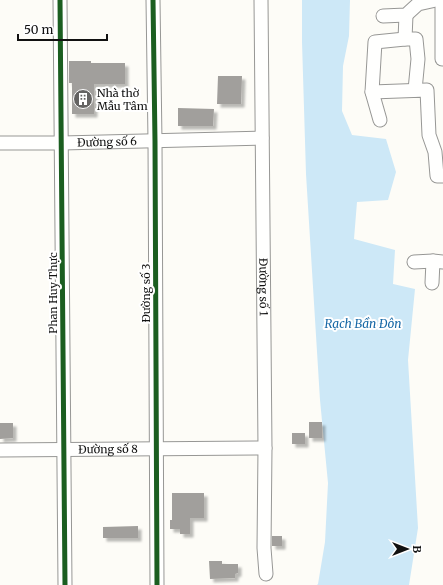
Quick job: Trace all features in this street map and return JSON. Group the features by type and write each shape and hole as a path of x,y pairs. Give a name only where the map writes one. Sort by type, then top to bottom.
{"street":[{"name":"Phan Huy Thực","path":"60,0 63,449 66,585"},
{"name":"Đường số 3","path":"154,0 157,585"},
{"name":"Đường số 1","path":"261,0 265,448 264,548 266,574"},
{"path":"383,16 406,15 418,4 436,0"},
{"path":"442,0 442,59"},
{"path":"405,39 406,15"},
{"path":"380,120 372,92 375,42 416,39 418,59 415,90"},
{"path":"372,92 427,90 429,135 435,152 437,176 443,176"},
{"name":"Đường số 6","path":"0,143 262,138"},
{"path":"414,262 438,261 432,283"},
{"name":"Đường số 8","path":"0,450 265,448"}],"water":[{"name":"Rạch Bần Đôn","path":"302,0 350,0 349,36 343,66 342,111 352,135 386,139 396,172 388,200 357,202 354,239 395,250 393,284 415,289 408,360 418,528 409,585 317,585 325,542 328,483 320,400 306,174"}],"building":[{"name":"Nhà thờ Mẫu Tâm","path":"69,61 91,61 91,63 125,63 125,84 94,84 94,114 72,114 72,83 69,83"},
{"path":"218,76 242,76 241,104 217,104"},
{"path":"178,108 214,109 213,126 178,126"},
{"path":"309,422 322,422 322,438 309,438"},
{"path":"0,423 13,423 13,438 0,439"},
{"path":"292,433 305,433 305,444 292,444"},
{"path":"172,493 204,493 204,518 190,518 190,534 180,534 180,529 170,529 170,520 172,520"},
{"path":"138,526 138,538 103,538 103,527"},
{"path":"272,536 282,536 282,546 272,546"},
{"path":"209,561 222,561 222,564 238,564 238,573 235,574 235,578 210,579"}],"cycle path":[{"path":"60,0 65,585"},
{"path":"153,0 157,585"}],"place":[{"name":"Nhà thờ Mẫu Tâm","path":"83,99"}]}
